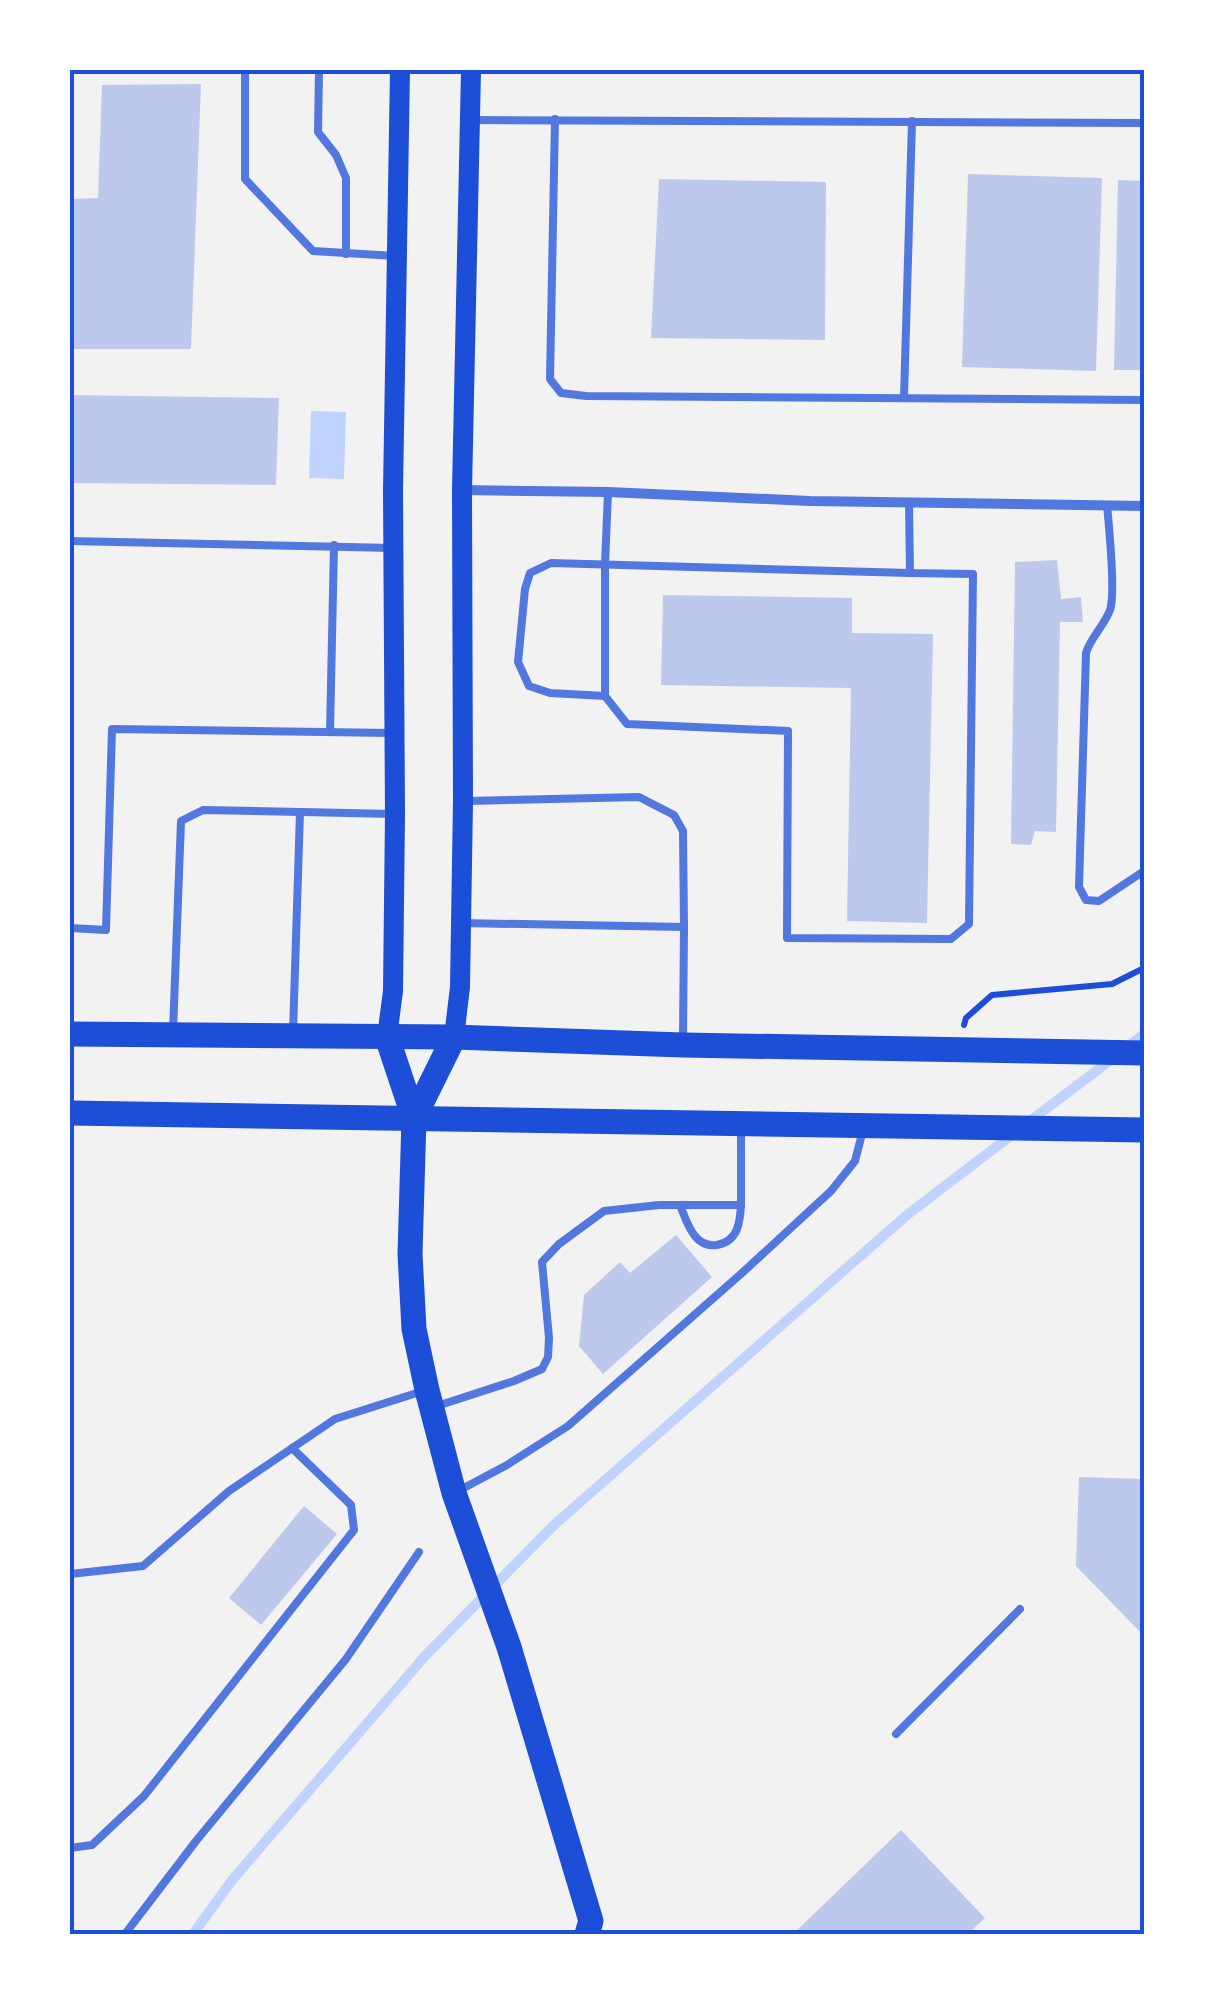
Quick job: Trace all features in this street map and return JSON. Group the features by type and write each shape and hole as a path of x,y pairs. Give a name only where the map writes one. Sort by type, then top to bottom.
{"main road":[{"path":"400,70 393,548 396,814 393,991 387,1037 414,1118 410,1254 414,1329 454,1493 510,1647 595,1930"},
{"path":"414,1118 454,1037 460,987 462,490 471,70"},
{"path":"70,1034 454,1037 1144,1053"},
{"path":"70,1113 1144,1130"}],"street":[{"path":"462,490 1144,506"}],"lane":[{"path":"246,70 245,179 313,251 398,256"},
{"path":"319,70 318,132 346,178 346,254"},
{"path":"555,118 550,380 562,392 586,396 1144,400"},
{"path":"470,120 1144,124"},
{"path":"904,398 912,121"},
{"path":"605,696 550,694 529,686 518,662 530,573 551,563 605,564 910,573 973,574 969,924 951,939 787,938 788,731 627,724 605,696 605,564 608,492"},
{"path":"909,502 910,573"},
{"path":"1107,505 1112,589 1110,609 1090,639 1086,653 1079,886 1086,900 1099,901 1144,871"},
{"path":"70,541 393,548"},
{"path":"330,732 334,545"},
{"path":"70,928 106,930 112,729 396,733"},
{"path":"463,801 639,796 674,815 683,831 683,1045"},
{"path":"173,1035 181,821 203,810 396,814"},
{"path":"293,1036 300,812"},
{"path":"461,923 684,927"},
{"path":"680,1206 692,1234 700,1242 711,1246 735,1236 741,1205 741,1123"},
{"path":"454,1493 568,1426 742,1273 831,1192 855,1160 865,1125"},
{"path":"70,1574 142,1566 229,1492 335,1419 514,1382 542,1370 548,1358 549,1338 542,1262 559,1244 604,1211 741,1205"},
{"path":"70,1848 92,1845 144,1796 354,1530 351,1505 292,1448"},
{"path":"126,1934 196,1841 346,1659 419,1552"},
{"path":"896,1734 1020,1609"}],"path":[{"path":"956,1050 966,1018 992,995 1112,984 1144,968"}],"water":[{"path":"311,411 346,412 344,479 309,478"}],"building":[{"path":"201,84 191,349 70,349 70,199 98,198 102,85"},
{"path":"968,174 1102,178 1096,371 962,367"},
{"path":"659,179 826,182 825,340 651,338"},
{"path":"1118,180 1144,181 1144,370 1114,370"},
{"path":"70,395 279,398 276,485 70,483"},
{"path":"1057,560 1061,599 1081,597 1083,622 1060,622 1056,832 1035,831 1031,845 1011,844 1015,562"},
{"path":"663,595 852,598 852,633 933,634 927,923 847,921 851,688 661,685"},
{"path":"676,1235 712,1277 603,1374 579,1346 584,1295 620,1262 630,1273"},
{"path":"1079,1477 1144,1479 1144,1636 1076,1566"},
{"path":"304,1506 337,1534 261,1625 229,1598"},
{"path":"901,1830 985,1918 968,1934 793,1934"}],"waterway":[{"path":"1126,1048 1144,1034"},
{"path":"1026,1124 1112,1059"},
{"path":"193,1934 233,1879 425,1656 554,1525 907,1215 1013,1134"}]}
